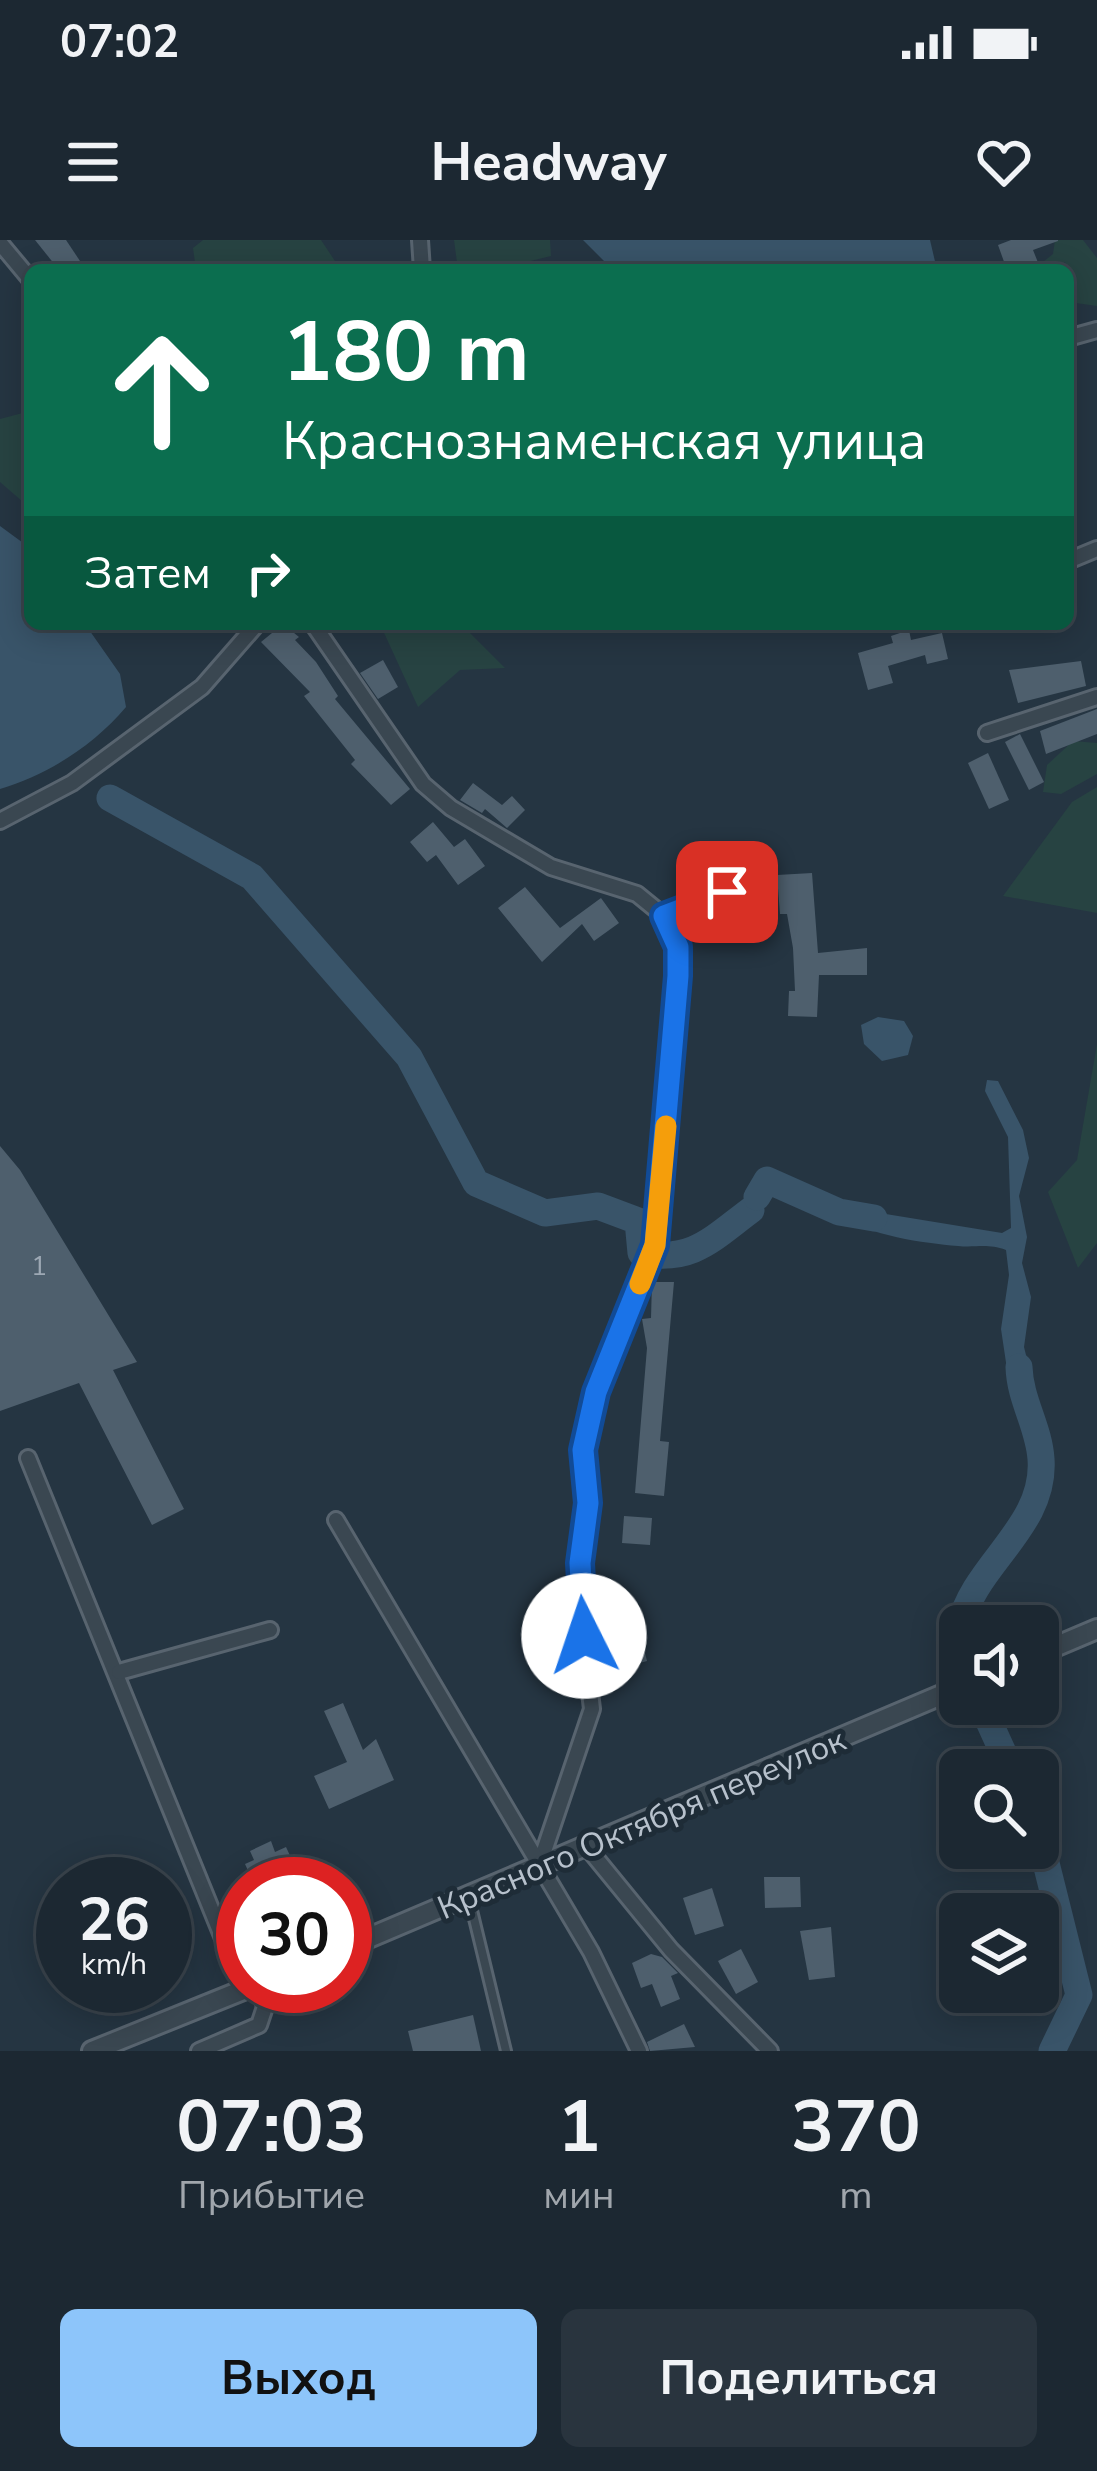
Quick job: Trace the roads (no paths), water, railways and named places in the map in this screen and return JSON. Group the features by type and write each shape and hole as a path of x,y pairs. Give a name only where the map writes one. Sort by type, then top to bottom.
{"street":[{"path":"0,243 24,271"},
{"path":"1,819 72,783 202,687 252,630"},
{"path":"317,630 423,784 451,808 551,867 637,894 664,916 678,947 655,1245 596,1392 583,1450 588,1503 580,1609 592,1709 539,1866"},
{"path":"987,733 1097,697"},
{"path":"664,916 727,892"},
{"path":"28,1458 216,1902"},
{"path":"335,1520 591,1952 639,2051"},
{"path":"1059,1645 1097,1629"},
{"path":"119,1672 270,1630"},
{"name":"Красного Октября переулок","path":"372,1937 939,1696"},
{"path":"586,1846 671,1951 770,2051"},
{"path":"92,2051 216,2001"},
{"path":"200,2051 259,2025 264,2013"}],"lane":[{"path":"469,1897 506,2051"}],"water":[{"path":"583,240 930,240 936,264 607,264"},
{"path":"0,526 24,544 24,630 89,630 120,674 126,707 69,757 0,789"},
{"path":"878,1017 904,1021 913,1036 908,1055 882,1061 864,1044 861,1025"},
{"path":"987,1080 998,1081 1023,1130 1029,1158 1019,1196 1027,1237 1022,1263 1031,1297 1024,1347 1033,1383 1018,1401 1011,1396 1001,1329 1009,1275 1006,1250 897,1237 839,1215 843,1207 1002,1233 1011,1228 1008,1137 985,1091"}],"waterway":[{"path":"110,798 252,877 409,1057 476,1183 545,1213 598,1206 638,1221 641,1253 659,1255 700,1246 751,1210"},
{"path":"757,1197 767,1180 839,1212 874,1218"},
{"path":"968,1605 1021,1525 1040,1483 1040,1447 1019,1367"},
{"path":"991,1725 1001,1749"},
{"path":"1048,1869 1079,1995 1052,2051"}]}
